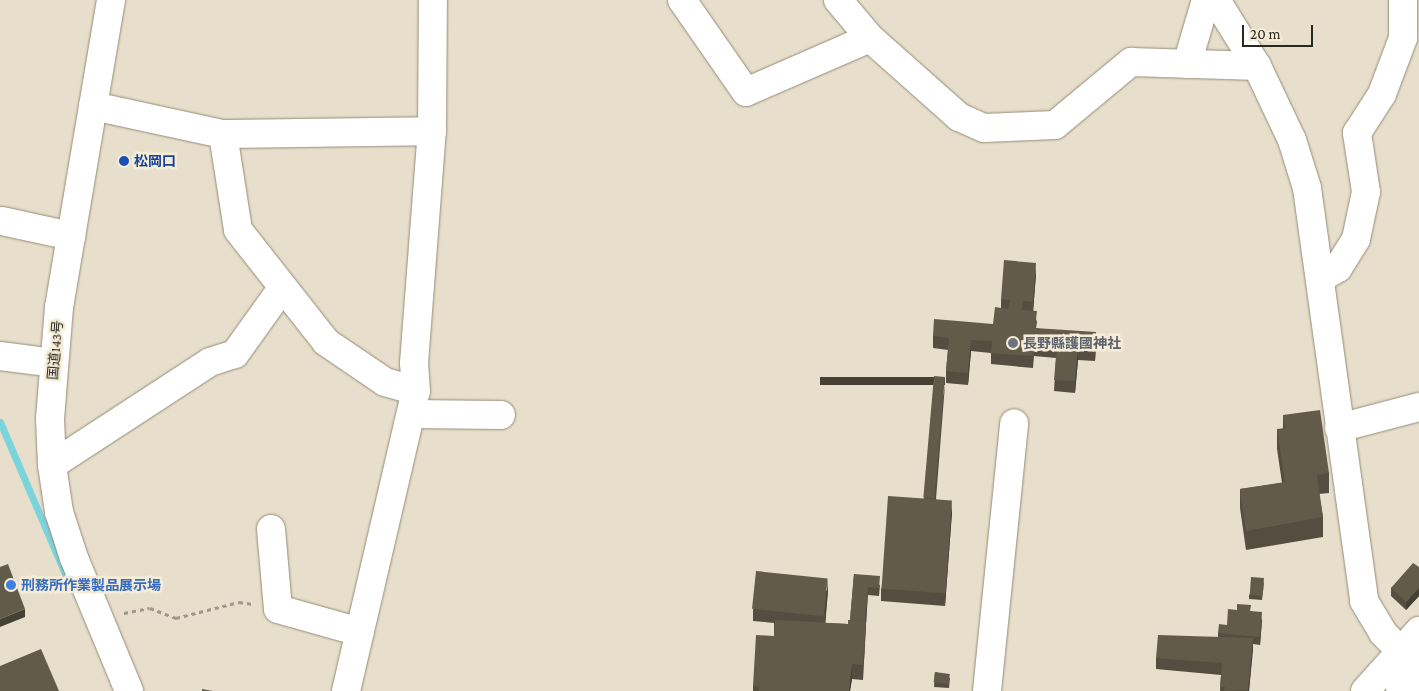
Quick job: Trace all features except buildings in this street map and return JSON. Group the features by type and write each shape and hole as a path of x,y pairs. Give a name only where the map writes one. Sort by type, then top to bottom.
{"main road":[{"name":"国道143号","path":"111,0 71,236 54,363 50,418 52,465 59,512 129,691"},
{"path":"346,691 413,403 414,363 432,131 433,0"},
{"path":"682,0 746,92 870,38"},
{"path":"838,0 870,38 959,117 984,128 1055,125 1130,62 1257,66"},
{"path":"1187,64 1206,0"},
{"path":"1216,0 1257,66 1295,148 1307,188 1321,278 1339,428 1364,601 1383,632 1413,664"},
{"path":"1321,278 1338,268 1356,239 1366,192 1357,133 1382,94 1403,38 1403,0"},
{"path":"93,106 223,134 432,131"},
{"path":"223,134 238,230 326,342 413,403 501,415"},
{"path":"2,222 71,236"},
{"path":"52,465 210,362 235,354 283,287"},
{"path":"0,356 54,363"},
{"path":"1339,428 1419,407"},
{"path":"987,691 1014,423"},
{"path":"271,530 278,608 360,632"},
{"path":"1400,691 1413,664 1419,631"},
{"path":"1365,691 1413,664"}],"path":[{"path":"99,618 150,608 176,618 239,602 278,608"}],"waterway":[{"path":"0,422 72,590"}],"place":[{"name":"松岡口","path":"124,161"},
{"name":"長野縣護國神社","path":"1013,343"},
{"name":"刑務所作業製品展示場","path":"11,585"}]}
